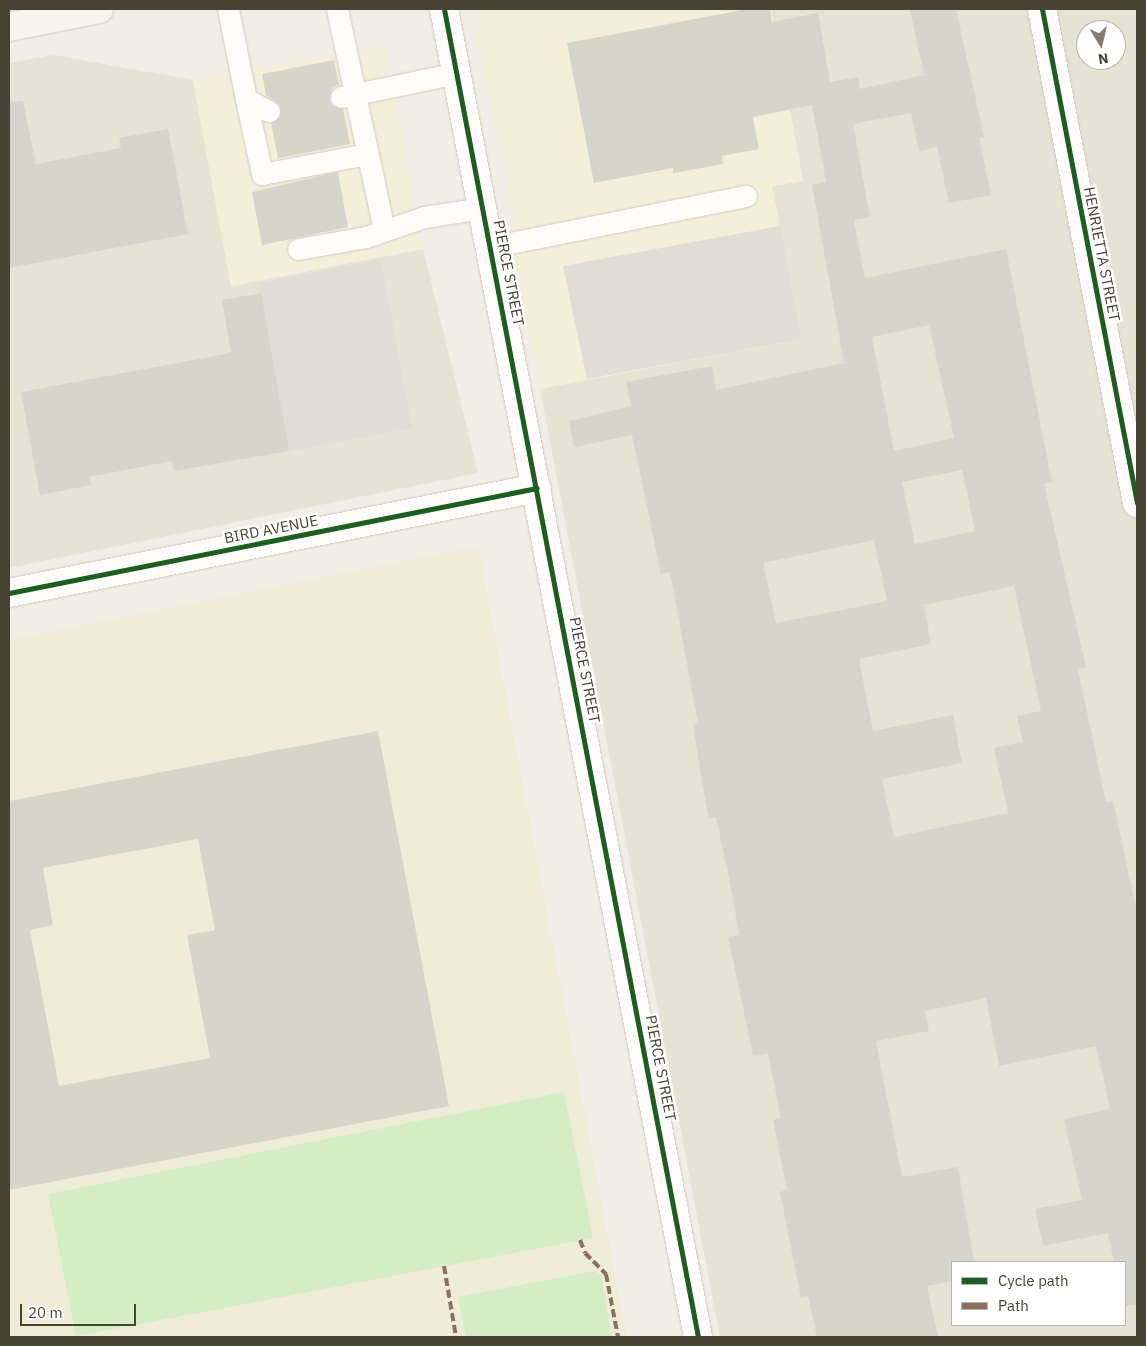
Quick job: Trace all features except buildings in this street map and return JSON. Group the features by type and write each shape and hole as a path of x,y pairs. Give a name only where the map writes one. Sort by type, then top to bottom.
{"main road":[{"path":"9,27 99,9"}],"street":[{"name":"PIERCE STREET","path":"444,9 698,1337"},
{"name":"HENRIETTA STREET","path":"1042,9 1137,503"},
{"name":"BIRD AVENUE","path":"9,593 537,488"}],"lane":[{"path":"228,9 262,174 367,154"},
{"path":"337,9 348,96 367,154 384,230"},
{"path":"348,96 457,73"},
{"path":"246,99 269,111"},
{"path":"490,247 746,196"},
{"path":"298,249 366,237 424,217 483,208"}],"shaded area":[{"path":"479,9 771,9 803,181 772,186 802,339 540,389 516,262 513,209 478,41"},
{"path":"771,9 1137,9 1137,1337 720,1337 540,389 587,379 772,186 803,181"},
{"path":"385,45 423,249 231,286 193,80"},
{"path":"53,55 193,80 231,286 423,249 478,473 9,568 9,63"},
{"path":"780,226 802,339 587,379 563,266"},
{"path":"381,260 412,428 289,451 259,283"},
{"path":"478,546 627,1337 9,1337 9,640"}],"green space":[{"path":"564,1092 593,1238 76,1336 48,1194"},
{"path":"595,1271 601,1275 612,1337 466,1337 458,1297"}],"marked path":[{"path":"580,1240 585,1253 606,1274 618,1337"},
{"path":"444,1266 456,1337"}],"cycle path":[{"path":"444,9 698,1337"},
{"path":"1042,9 1137,503"},
{"path":"9,593 537,488"}]}
